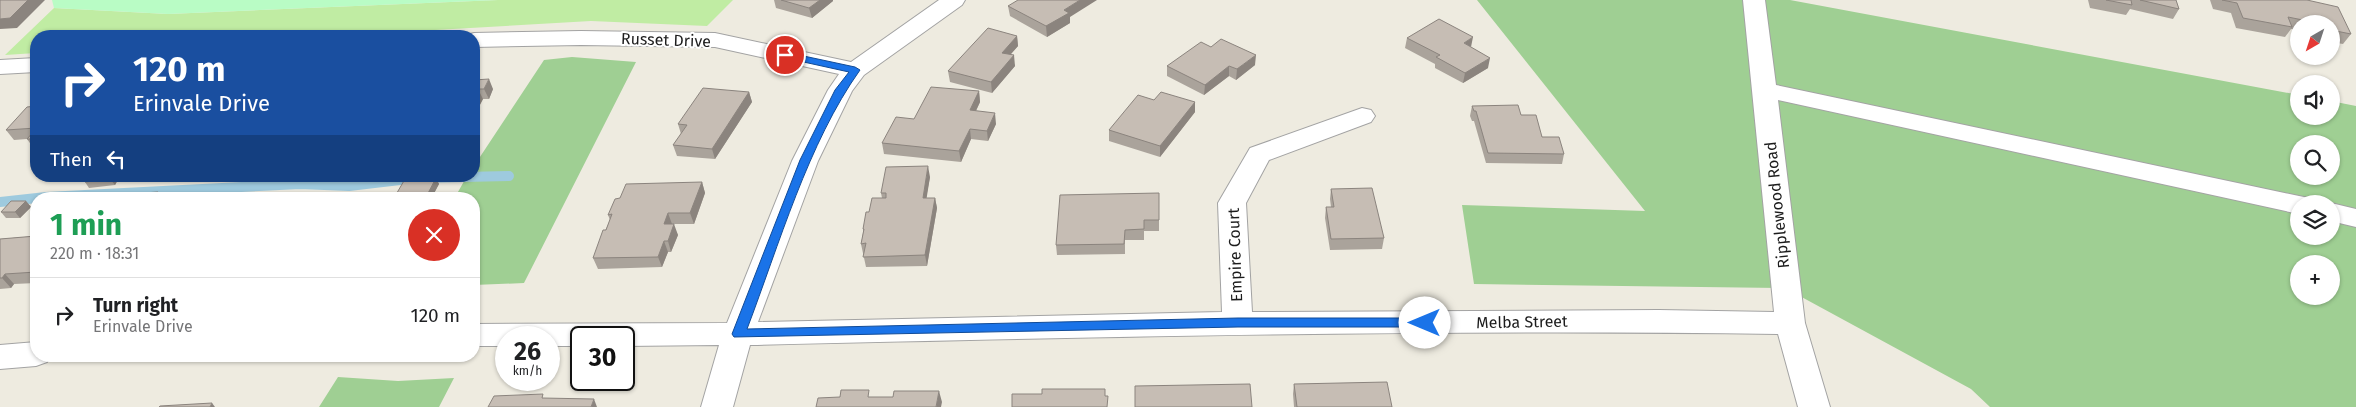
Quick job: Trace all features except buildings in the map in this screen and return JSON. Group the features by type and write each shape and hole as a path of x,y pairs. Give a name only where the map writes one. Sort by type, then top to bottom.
{"street":[{"path":"717,407 738,334 805,160 840,90 855,70 954,0"},
{"name":"Ripplewood Road","path":"1754,0 1790,323 1814,407"},
{"name":"Russet Drive","path":"480,40 581,38 715,40 855,70"},
{"path":"0,67 30,65"},
{"path":"1764,90 2290,203"},
{"name":"Empire Court","path":"1238,323 1232,203 1259,154 1362,116"},
{"path":"2340,214 2356,218"},
{"name":"Melba Street","path":"480,335 738,334 1238,323 1659,320 1790,323"},
{"path":"0,357 30,354"}],"green space":[{"path":"52,0 498,0 168,14 54,8"},
{"path":"498,0 733,0 707,26 591,21 434,30 31,30 54,8 168,14"},
{"path":"1477,0 1790,0 2290,93 2290,125 2340,125 2340,103 2356,106 2356,407 1990,407 1971,389 1785,288 1474,284 1462,205 1645,211"},
{"path":"30,31 30,53 5,55"},
{"path":"572,57 636,62 524,283 480,285 480,192 458,192 464,182 480,182 480,157 544,60"},
{"path":"338,377 398,381 454,378 439,407 319,407"}],"waterway":[{"path":"480,177 509,176"},
{"path":"144,192 300,184 349,186 383,182"},
{"path":"0,202 30,199"}],"route":[{"path":"785,55 855,70 840,90 805,160 738,334 1238,323 1425,323"}]}
